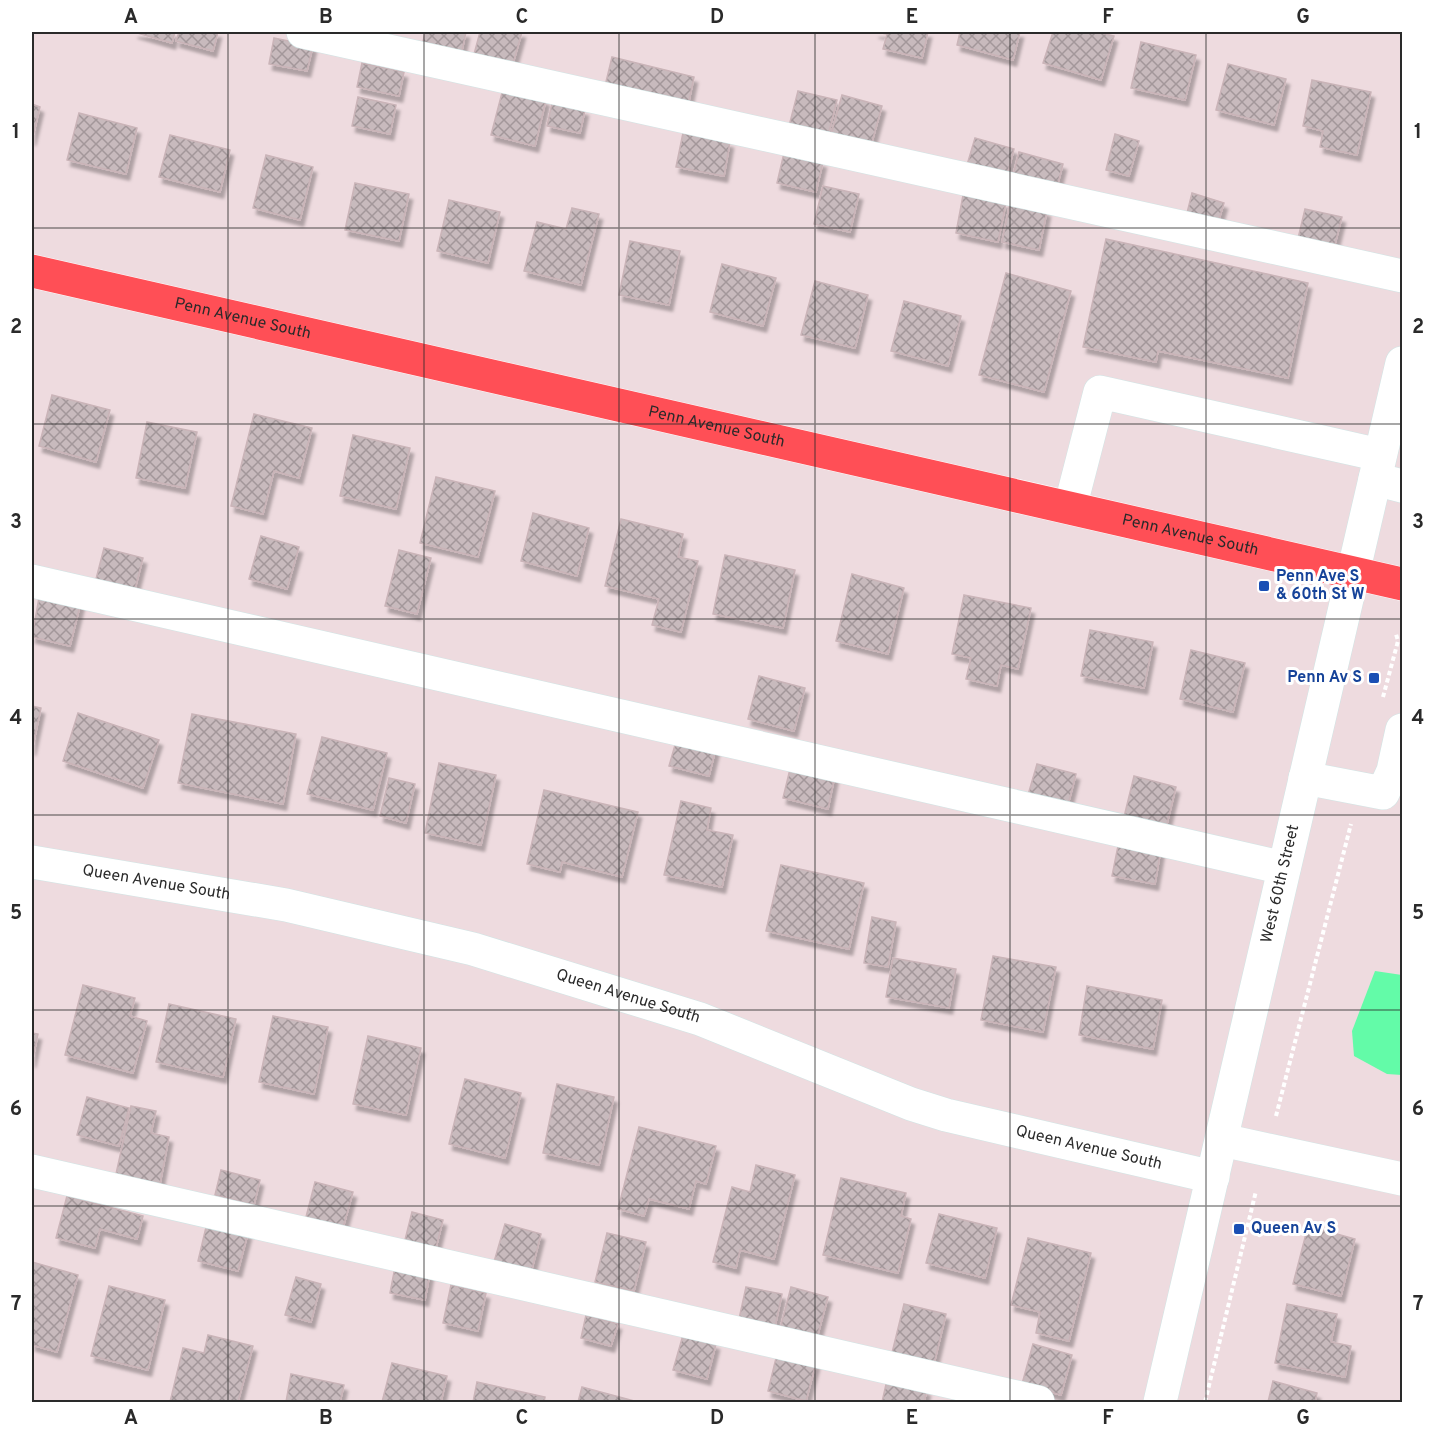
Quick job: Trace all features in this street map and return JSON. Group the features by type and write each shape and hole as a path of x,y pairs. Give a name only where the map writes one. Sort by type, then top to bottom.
{"main road":[{"name":"Penn Avenue South","path":"32,271 1402,584"}],"street":[{"path":"303,32 1402,276"},
{"name":"West 60th Street","path":"1160,1402 1353,572 1386,473 1402,363"},
{"path":"1070,508 1100,392 1386,473"},
{"path":"32,581 1284,868"},
{"path":"1305,778 1383,793 1393,771 1391,719"},
{"name":"Queen Avenue South","path":"32,861 286,905 473,949 700,1019 911,1104 946,1115 1213,1177"},
{"path":"1222,1140 1402,1179"},
{"path":"32,1171 1038,1402"}],"path":[{"path":"1391,719 1398,641 1396,634"},
{"path":"1275,1119 1360,789"},
{"path":"1205,1402 1256,1191"}],"shaded area":[{"path":"1375,971 1402,975 1402,1075 1387,1074 1354,1056 1352,1031"}],"building":[{"path":"134,32 175,32 172,43"},
{"path":"179,32 218,32 213,51 176,41"},
{"path":"425,32 466,32 461,55 422,47"},
{"path":"480,32 522,32 512,67 473,58"},
{"path":"875,32 928,32 922,58 883,49 887,34"},
{"path":"960,32 1020,32 1013,60 957,45"},
{"path":"1053,32 1098,32 1114,36 1101,80 1043,63"},
{"path":"274,38 313,46 307,71 269,64"},
{"path":"1141,42 1196,55 1185,100 1131,88"},
{"path":"612,57 694,77 688,106 605,86"},
{"path":"362,63 404,72 399,96 357,87"},
{"path":"1228,64 1286,79 1274,125 1216,110"},
{"path":"1312,80 1371,92 1357,155 1320,147 1323,131 1303,126"},
{"path":"503,89 546,100 535,146 491,135"},
{"path":"798,91 837,100 827,140 788,130"},
{"path":"842,95 882,106 870,149 830,138"},
{"path":"358,97 396,105 390,134 352,126"},
{"path":"552,103 585,110 580,133 547,126"},
{"path":"32,104 40,107 32,140"},
{"path":"79,113 137,128 126,174 67,160"},
{"path":"683,133 730,142 724,176 676,167"},
{"path":"1115,134 1139,141 1129,176 1106,170"},
{"path":"170,135 230,150 220,192 159,177"},
{"path":"975,138 1014,149 1007,176 967,165"},
{"path":"1019,152 1063,164 1056,191 1012,179"},
{"path":"784,153 823,162 816,192 777,183"},
{"path":"266,155 313,167 300,220 253,208"},
{"path":"355,183 409,194 399,241 345,230"},
{"path":"823,186 859,194 850,232 814,224"},
{"path":"1192,193 1224,203 1217,226 1186,217"},
{"path":"963,195 1006,203 998,242 956,233"},
{"path":"449,200 500,212 488,263 437,251"},
{"path":"1010,203 1047,211 1039,250 1002,242"},
{"path":"572,208 599,214 581,285 524,271 537,222 566,229"},
{"path":"1305,209 1342,217 1332,256 1296,247"},
{"path":"1106,239 1308,283 1288,378 1158,351 1156,362 1083,347"},
{"path":"630,241 680,251 669,305 619,295"},
{"path":"722,264 776,278 763,326 710,312"},
{"path":"1006,273 1071,291 1044,392 979,375"},
{"path":"815,281 868,295 855,348 801,335"},
{"path":"904,301 961,316 948,366 891,351"},
{"path":"52,395 110,410 96,462 39,446"},
{"path":"254,414 312,428 299,478 274,471 263,514 231,506"},
{"path":"147,422 197,432 185,488 136,478"},
{"path":"353,435 410,448 396,509 340,496"},
{"path":"436,477 495,491 478,557 420,543"},
{"path":"533,513 589,528 577,576 521,561"},
{"path":"621,519 683,534 678,557 698,561 681,632 652,625 659,599 605,586"},
{"path":"261,536 299,547 287,589 249,579"},
{"path":"104,548 143,558 134,593 95,583"},
{"path":"399,550 431,558 417,614 385,606"},
{"path":"725,555 795,570 783,628 713,614"},
{"path":"852,574 904,588 888,654 836,641"},
{"path":"40,592 81,602 70,646 32,637"},
{"path":"964,595 1031,608 1018,669 1001,665 997,686 966,679 971,658 952,654"},
{"path":"1090,630 1153,642 1144,688 1081,676"},
{"path":"1191,650 1245,663 1233,712 1180,699"},
{"path":"759,676 805,688 794,731 748,719"},
{"path":"32,706 41,708 32,750"},
{"path":"78,713 159,740 143,788 63,761"},
{"path":"192,714 296,734 283,804 178,783"},
{"path":"322,737 387,753 373,810 307,794"},
{"path":"677,738 716,748 709,776 669,766"},
{"path":"439,763 496,775 481,845 425,833"},
{"path":"1037,764 1076,774 1068,805 1028,795"},
{"path":"791,765 835,775 828,809 783,798"},
{"path":"1134,776 1176,787 1166,828 1124,817"},
{"path":"389,778 415,784 406,823 380,816"},
{"path":"544,790 638,812 622,877 562,862 560,872 527,864"},
{"path":"681,801 711,808 707,830 733,835 722,887 664,875"},
{"path":"1119,841 1161,849 1155,884 1112,876"},
{"path":"781,865 864,883 849,949 766,931"},
{"path":"872,917 896,922 888,967 864,963"},
{"path":"993,956 1056,967 1043,1032 981,1020"},
{"path":"893,958 956,969 949,1008 886,997"},
{"path":"83,985 135,998 130,1016 147,1021 133,1073 65,1055"},
{"path":"1087,986 1162,1000 1153,1049 1079,1035"},
{"path":"169,1004 236,1019 223,1077 156,1062"},
{"path":"273,1016 328,1027 314,1094 259,1082"},
{"path":"32,1033 38,1034 32,1062"},
{"path":"368,1036 421,1048 406,1115 353,1104"},
{"path":"465,1079 521,1093 505,1158 449,1144"},
{"path":"557,1084 614,1097 599,1165 543,1153"},
{"path":"87,1097 129,1108 119,1146 77,1135"},
{"path":"131,1106 156,1111 151,1133 169,1137 160,1184 116,1174"},
{"path":"639,1127 716,1146 706,1184 696,1181 689,1209 649,1199 644,1216 618,1209"},
{"path":"756,1165 795,1175 774,1259 740,1250 736,1268 713,1262 732,1187 750,1192"},
{"path":"221,1170 260,1180 254,1205 215,1195"},
{"path":"841,1178 906,1193 901,1216 911,1219 898,1273 823,1255"},
{"path":"315,1182 353,1192 343,1228 306,1217"},
{"path":"67,1196 143,1216 137,1239 100,1229 95,1248 56,1238"},
{"path":"412,1212 443,1220 436,1248 405,1240"},
{"path":"939,1214 997,1228 985,1278 926,1263"},
{"path":"207,1223 248,1233 238,1271 198,1261"},
{"path":"505,1224 541,1234 531,1273 494,1262"},
{"path":"1308,1226 1355,1239 1341,1296 1293,1284"},
{"path":"607,1233 646,1242 634,1291 595,1282"},
{"path":"1028,1238 1091,1253 1069,1341 1036,1333 1040,1312 1011,1305"},
{"path":"32,1262 78,1275 57,1352 32,1345"},
{"path":"395,1267 430,1273 425,1300 390,1293"},
{"path":"296,1277 321,1284 311,1322 285,1315"},
{"path":"451,1285 486,1293 478,1331 443,1323"},
{"path":"109,1286 165,1300 148,1370 91,1356"},
{"path":"746,1287 782,1294 775,1327 739,1319"},
{"path":"791,1287 828,1297 817,1338 780,1329"},
{"path":"904,1304 946,1314 933,1368 891,1357"},
{"path":"1287,1304 1337,1314 1331,1342 1351,1346 1345,1377 1275,1363"},
{"path":"586,1315 618,1324 611,1346 581,1338"},
{"path":"208,1335 253,1346 238,1402 170,1402 183,1348 204,1353"},
{"path":"683,1335 716,1344 707,1379 673,1370"},
{"path":"1033,1344 1072,1355 1061,1395 1022,1384"},
{"path":"777,1354 816,1363 806,1401 768,1391"},
{"path":"392,1363 447,1376 441,1402 382,1402"},
{"path":"291,1374 344,1385 340,1402 286,1402"},
{"path":"887,1380 927,1390 924,1402 882,1402"},
{"path":"1273,1381 1317,1393 1315,1402 1268,1402"},
{"path":"477,1382 545,1397 544,1402 473,1402"},
{"path":"582,1387 638,1402 578,1402"}],"place":[{"name":"Penn Ave S & 60th St W","path":"1264,586"},
{"name":"Penn Av S","path":"1374,678"},
{"name":"Queen Av S","path":"1239,1229"}]}
